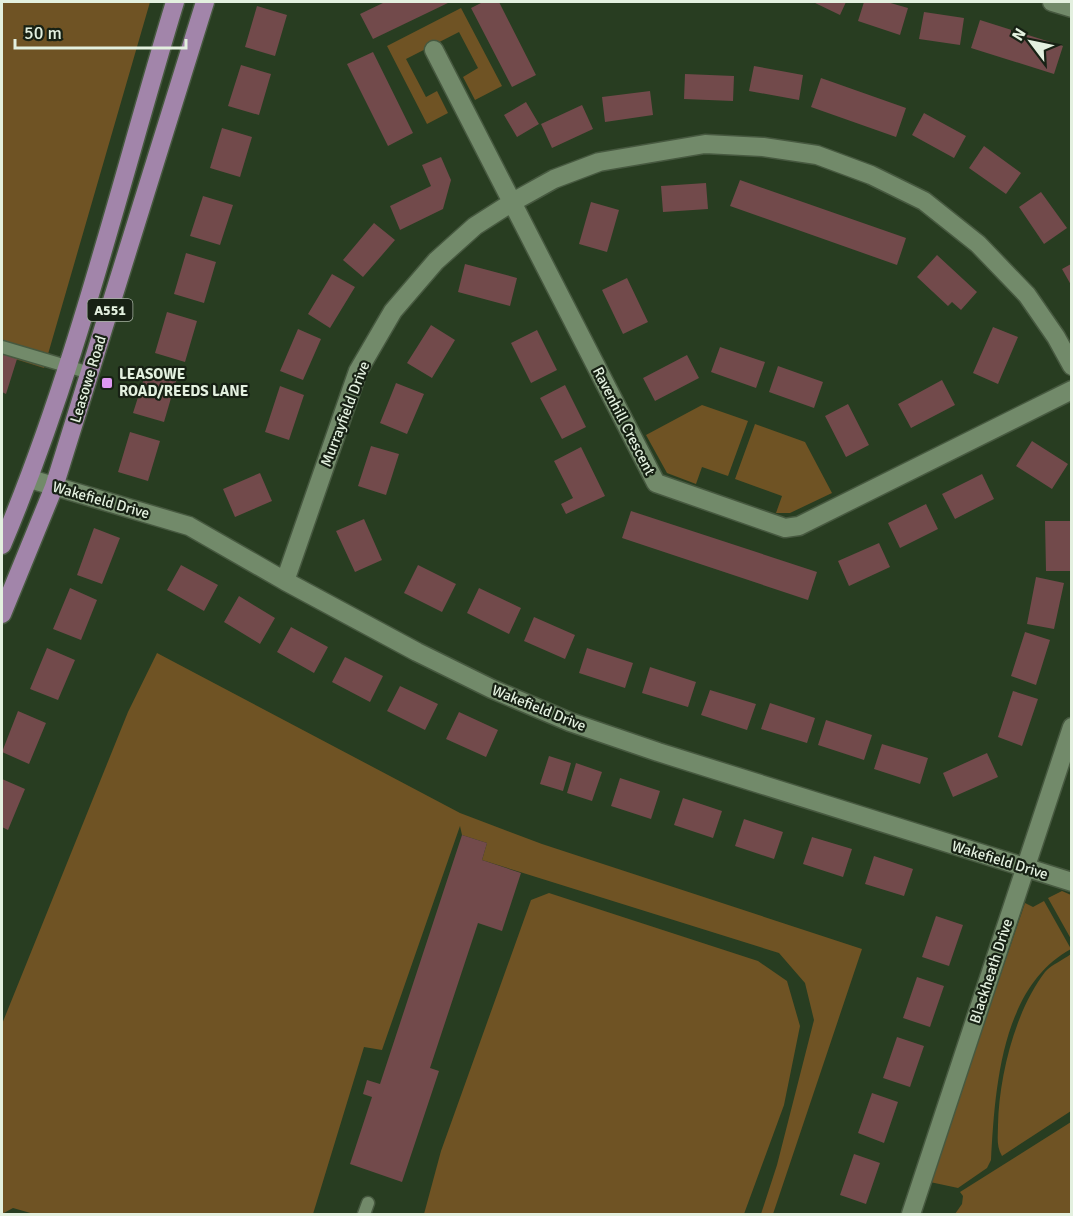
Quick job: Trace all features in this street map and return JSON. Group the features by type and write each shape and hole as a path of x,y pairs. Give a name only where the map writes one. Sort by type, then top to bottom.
{"main road":[{"name":"Leasowe Road","path":"2,545 30,479 67,367 175,2"},
{"name":"Leasowe Road","path":"2,614 54,487 205,2"}],"street":[{"path":"1052,2 1071,8"},
{"name":"Ravenhill Crescent","path":"434,50 656,483 785,528 799,526 1071,390"},
{"name":"Murrayfield Drive","path":"285,581 357,371 393,311 436,261 476,226 511,202 555,179 599,162 705,144 728,145 763,147 818,155 871,175 924,201 978,244 1027,295 1056,337 1071,366"},
{"name":"Wakefield Drive","path":"30,479 189,526 417,652 492,689 570,722 1071,882"},
{"name":"Blackheath Drive","path":"911,1215 1071,727"}],"lane":[{"path":"2,347 90,373"}],"shaded area":[{"path":"2,2 150,2 44,368 2,355"},
{"path":"461,8 502,86 475,100 463,77 478,68 459,32 406,59 426,97 437,91 448,113 427,124 387,46"},
{"path":"702,405 748,421 728,476 702,467 696,484 667,473 646,435"},
{"path":"755,424 805,442 832,493 790,513 776,513 782,496 735,479"},
{"path":"157,653 460,813 542,844 862,949 773,1214 761,1214 777,1165 814,1020 805,983 779,953 482,860 487,843 462,835 460,826 382,1050 364,1047 313,1214 34,1214 13,1208 2,1214 2,1024 128,712"},
{"path":"1062,891 1071,895 1071,939 1048,898"},
{"path":"549,893 758,961 787,981 800,1026 784,1105 744,1214 424,1214 441,1151 531,900"},
{"path":"1044,901 1071,949 1048,966 1030,988 1016,1014 1006,1042 1000,1072 995,1102 991,1160 987,1168 958,1188 930,1182 1025,903 1033,907"},
{"path":"1071,954 1071,1111 1002,1156 998,1141 999,1106 1005,1066 1017,1025 1034,988 1045,972"},
{"path":"1071,1122 1071,1214 955,1214 962,1204 963,1196 960,1192"}],"building":[{"path":"385,2 450,2 373,39 360,14"},
{"path":"483,2 499,2 536,75 512,87 471,8"},
{"path":"813,2 846,2 840,15"},
{"path":"864,2 887,2 908,8 900,35 858,21"},
{"path":"257,6 287,15 275,56 245,47"},
{"path":"924,12 964,18 960,45 919,39"},
{"path":"980,20 1063,46 1054,74 971,48"},
{"path":"373,52 413,133 388,146 347,64"},
{"path":"241,65 271,74 259,115 228,106"},
{"path":"754,66 803,75 799,100 749,91"},
{"path":"685,74 734,76 733,101 684,99"},
{"path":"821,78 906,108 896,137 811,107"},
{"path":"650,91 653,115 605,122 602,97"},
{"path":"526,102 539,124 517,137 504,115"},
{"path":"582,105 593,129 552,148 541,124"},
{"path":"924,113 966,136 954,158 912,135"},
{"path":"222,128 252,137 240,177 210,168"},
{"path":"984,146 1021,173 1006,194 969,168"},
{"path":"441,157 451,180 443,209 400,230 390,206 431,186 422,165"},
{"path":"740,180 906,238 897,265 730,206"},
{"path":"706,183 708,209 663,212 661,186"},
{"path":"1041,192 1067,228 1044,244 1019,207"},
{"path":"203,196 233,205 220,245 190,236"},
{"path":"591,202 619,210 607,252 579,244"},
{"path":"374,223 395,240 363,277 343,260"},
{"path":"186,253 216,262 204,303 174,294"},
{"path":"937,255 977,292 961,310 952,302 948,306 917,277"},
{"path":"465,264 517,278 510,306 458,292"},
{"path":"1071,264 1071,285 1062,269"},
{"path":"332,274 355,287 330,328 308,314"},
{"path":"627,278 648,322 623,334 602,290"},
{"path":"167,312 197,321 185,362 155,353"},
{"path":"431,325 455,340 432,378 407,363"},
{"path":"993,327 1018,337 998,384 973,373"},
{"path":"298,329 321,339 303,380 280,371"},
{"path":"537,330 557,370 531,383 511,343"},
{"path":"720,347 765,362 756,388 711,372"},
{"path":"2,354 17,359 6,394 2,392"},
{"path":"687,355 699,378 655,401 643,378"},
{"path":"778,366 823,382 814,408 769,392"},
{"path":"146,372 176,381 164,422 133,413"},
{"path":"942,380 955,405 911,428 898,404"},
{"path":"396,383 424,394 407,434 380,423"},
{"path":"565,385 586,427 562,439 540,398"},
{"path":"280,386 304,395 289,440 265,432"},
{"path":"848,404 869,445 846,457 825,416"},
{"path":"130,432 160,441 148,481 118,472"},
{"path":"1032,441 1068,464 1052,489 1016,466"},
{"path":"371,446 399,454 386,495 358,486"},
{"path":"581,447 605,496 566,514 561,504 573,498 554,461"},
{"path":"260,473 272,501 235,517 223,489"},
{"path":"982,474 994,499 955,519 942,494"},
{"path":"926,504 938,529 900,548 888,523"},
{"path":"631,511 817,572 808,600 622,538"},
{"path":"364,519 382,560 355,572 336,531"},
{"path":"1045,521 1071,521 1071,571 1046,571"},
{"path":"94,528 120,538 102,584 77,575"},
{"path":"879,543 890,567 849,586 838,561"},
{"path":"181,565 218,585 204,611 167,590"},
{"path":"418,565 456,584 442,612 404,593"},
{"path":"1036,577 1064,583 1054,629 1027,624"},
{"path":"70,588 97,600 81,640 53,629"},
{"path":"479,588 521,608 509,634 467,613"},
{"path":"239,596 275,618 260,644 224,622"},
{"path":"534,617 575,635 565,659 524,641"},
{"path":"291,627 328,647 314,673 277,652"},
{"path":"1025,632 1050,640 1036,685 1011,676"},
{"path":"47,648 75,660 58,700 30,689"},
{"path":"587,648 633,663 625,688 579,673"},
{"path":"345,657 383,676 370,702 332,682"},
{"path":"650,667 696,682 688,707 642,693"},
{"path":"400,686 438,704 425,730 387,711"},
{"path":"710,690 756,704 747,730 701,715"},
{"path":"1013,691 1038,699 1022,746 998,737"},
{"path":"770,703 815,718 807,743 761,729"},
{"path":"18,711 46,723 29,764 2,752"},
{"path":"459,712 498,730 486,757 446,739"},
{"path":"826,720 872,735 864,760 818,745"},
{"path":"882,744 928,758 920,784 874,769"},
{"path":"987,753 998,777 953,797 943,773"},
{"path":"549,756 571,763 563,791 540,784"},
{"path":"576,763 602,772 592,801 567,793"},
{"path":"620,778 660,791 651,819 611,806"},
{"path":"2,779 25,789 8,830 2,827"},
{"path":"683,798 722,811 713,838 674,825"},
{"path":"744,819 783,832 774,859 735,846"},
{"path":"462,835 487,843 482,860 521,873 502,931 478,923 430,1068 439,1071 402,1182 350,1164 372,1097 363,1094 367,1080 380,1084"},
{"path":"812,837 852,849 843,877 803,864"},
{"path":"874,856 913,869 904,896 865,884"},
{"path":"936,916 963,925 949,966 922,957"},
{"path":"917,977 944,986 930,1027 903,1018"},
{"path":"897,1037 924,1046 910,1087 883,1078"},
{"path":"872,1093 898,1102 884,1143 858,1133"},
{"path":"854,1154 880,1163 866,1204 840,1195"}],"place":[{"name":"LEASOWE ROAD/REEDS LANE","path":"107,383"}]}
